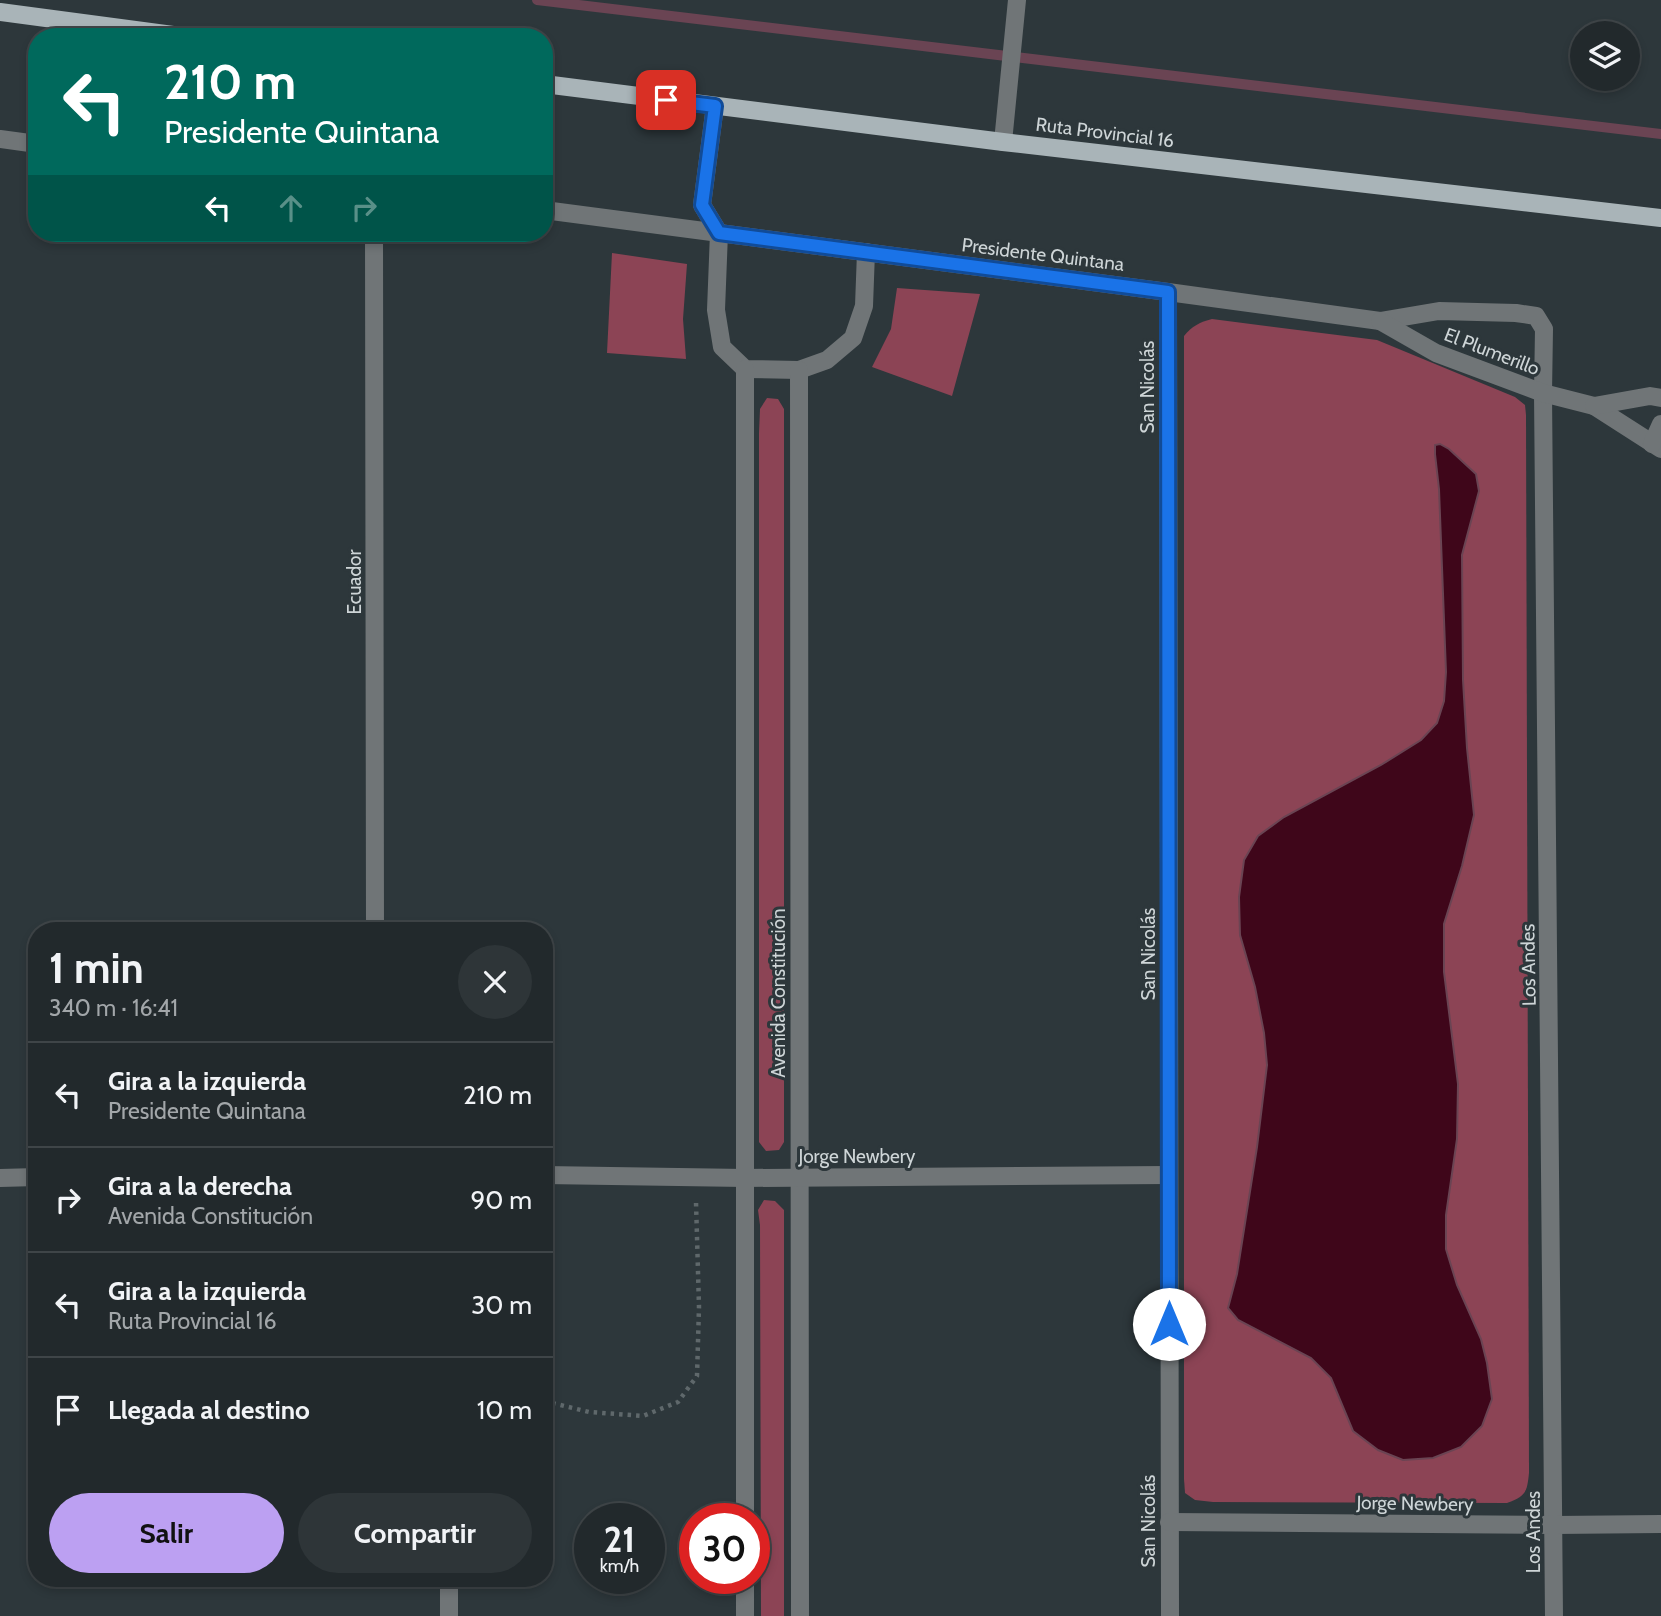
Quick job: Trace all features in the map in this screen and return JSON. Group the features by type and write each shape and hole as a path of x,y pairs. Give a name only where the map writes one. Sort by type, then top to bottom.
{"main road":[{"path":"0,12 120,28"},
{"name":"Ruta Provincial 16","path":"553,85 1003,142 1661,218"}],"street":[{"path":"1003,142 1017,0"},
{"path":"715,106 702,205 719,233 716,310 722,347 745,369 799,370 827,360 853,338 864,306 866,252"},
{"path":"0,139 28,143"},
{"name":"Presidente Quintana","path":"553,211 1380,321 1439,311 1536,316"},
{"name":"Ecuador","path":"374,242 375,922"},
{"name":"San Nicolás","path":"1168,292 1170,1616"},
{"name":"Los Andes","path":"1536,316 1544,329 1555,1616"},
{"name":"El Plumerillo","path":"1380,321 1436,353 1543,393 1594,406 1656,446"},
{"name":"Avenida Constitución","path":"745,369 745,1503"},
{"name":"Avenida Constitución","path":"799,370 800,1616"},
{"name":"El Plumerillo","path":"1594,406 1650,396 1661,398"},
{"path":"1656,446 1661,424"},
{"name":"Jorge Newbery","path":"553,1175 799,1178 1169,1175"},
{"path":"0,1178 28,1178"},
{"name":"Jorge Newbery","path":"1169,1522 1661,1524"},
{"path":"449,1587 449,1616"},
{"path":"745,1594 745,1616"}],"path":[{"path":"553,1403 589,1412 642,1416 678,1402 696,1376 699,1307 696,1177"}],"shaded area":[{"path":"612,253 687,264 683,319 686,359 607,353"},
{"path":"897,288 980,294 952,396 872,367 891,329"},
{"path":"1212,319 1377,340 1515,397 1525,405 1529,1473 1524,1492 1507,1503 1213,1502 1195,1500 1185,1493 1184,336 1196,325"},
{"path":"767,398 778,399 784,409 784,1142 779,1150 766,1151 759,1142 759,433 760,409"},
{"path":"1440,444 1476,474 1479,491 1462,555 1463,680 1474,815 1444,924 1444,972 1458,1084 1457,1139 1446,1215 1446,1249 1457,1285 1481,1339 1492,1399 1482,1426 1461,1447 1433,1458 1403,1460 1378,1450 1353,1431 1331,1378 1311,1358 1238,1320 1228,1308 1237,1274 1267,1065 1255,987 1240,935 1239,897 1244,860 1258,836 1284,817 1381,765 1421,740 1437,723 1444,701 1446,672 1439,489 1435,454 1435,445"},
{"path":"764,1200 775,1201 784,1210 784,1616 761,1616 761,1594 770,1594 770,1503 761,1503 758,1210"}],"waterway":[{"path":"537,0 1661,134"}],"route":[{"path":"666,100 715,106 702,205 719,233 1168,292 1169,1324"}]}
